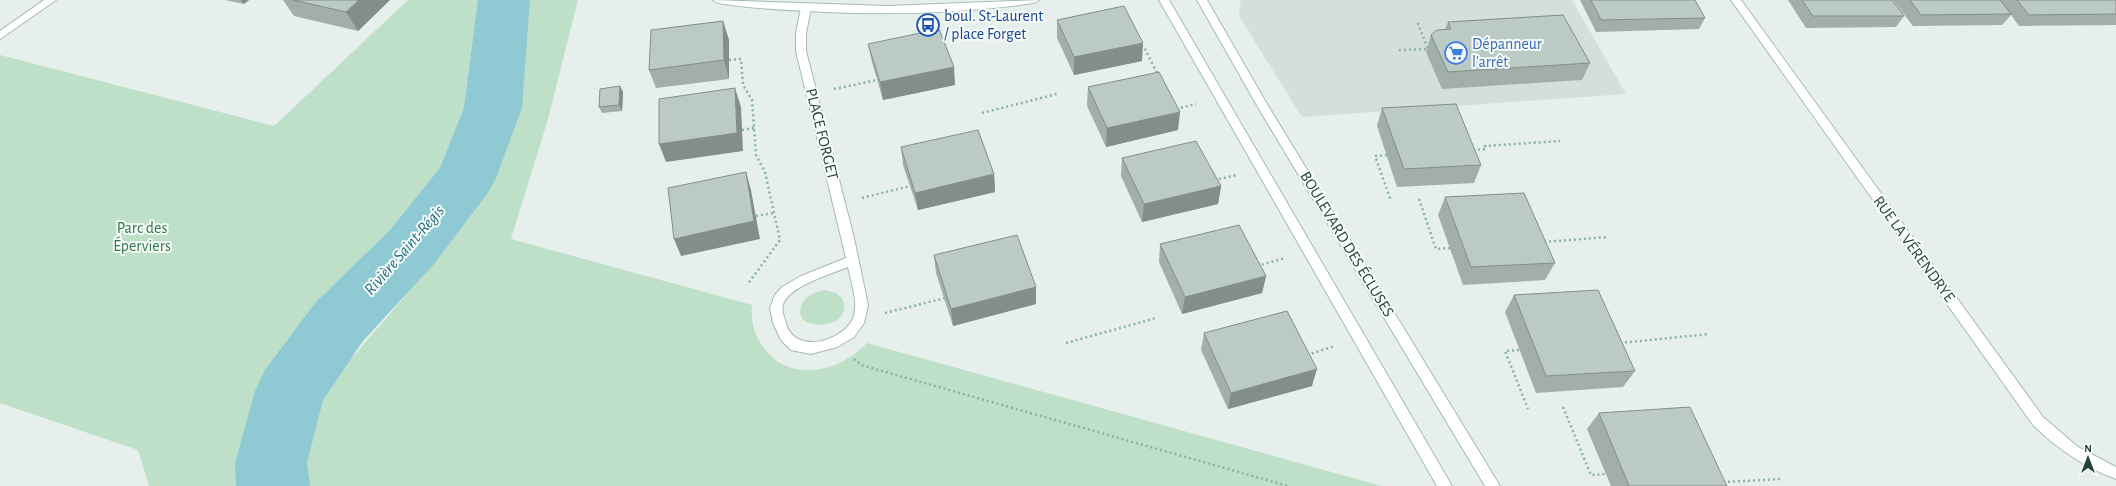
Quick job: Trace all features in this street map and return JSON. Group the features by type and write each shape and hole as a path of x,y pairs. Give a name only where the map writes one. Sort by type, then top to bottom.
{"street":[{"path":"0,36 51,0"},
{"path":"718,0 769,6 806,8 921,10 969,7 1034,0"},
{"path":"1164,0 1444,486"},
{"name":"BOULEVARD DES ÉCLUSES","path":"1202,0 1263,106 1493,486"},
{"name":"RUE LA VÉRENDRYE","path":"1736,0 2038,421 2055,439 2074,453 2098,467 2116,473"},
{"name":"PLACE FORGET","path":"806,8 801,28 801,46 862,305 860,319"},
{"path":"852,260 805,279 786,291 779,299 776,308 779,323 786,336 796,346 811,349 832,343 845,336 860,319"}],"path":[{"path":"1400,50 1428,49 1418,21"},
{"path":"1138,45 1144,47 1156,73"},
{"path":"729,60 742,59 743,85 752,100 756,155 765,172 780,240 747,285"},
{"path":"811,93 877,80"},
{"path":"982,113 1057,94"},
{"path":"1174,109 1199,103"},
{"path":"742,130 754,128"},
{"path":"1467,150 1486,149 1485,146 1560,141"},
{"path":"1386,155 1375,156 1391,201"},
{"path":"1213,181 1239,174"},
{"path":"839,203 910,186"},
{"path":"1419,198 1436,249 1450,248"},
{"path":"756,216 774,213"},
{"path":"1537,242 1608,237"},
{"path":"1249,269 1285,258"},
{"path":"860,319 945,298"},
{"path":"1066,343 1156,318"},
{"path":"1619,343 1709,334"},
{"path":"1305,356 1335,346"},
{"path":"1519,350 1505,352 1528,409"},
{"path":"851,357 861,365 1288,486"},
{"path":"1563,407 1591,475 1606,474"},
{"path":"1720,477 1723,482 1782,479"}],"shaded area":[{"path":"1241,0 1572,0 1626,94 1302,117 1239,16"}],"green space":[{"name":"Parc des Éperviers","path":"408,0 486,0 485,34 471,95 454,140 438,174 400,232 365,275 297,343 269,390 259,416 241,449 237,486 149,486 138,450 0,403 0,55 274,126"},
{"path":"528,0 578,0 548,119 511,239 752,305 754,328 764,348 775,359 787,366 801,370 815,370 829,367 856,353 867,343 1382,486 308,486 299,451 313,403 438,258 469,217 495,171 516,113"},
{"path":"825,290 836,293 841,297 844,308 841,316 833,322 823,324 813,324 804,321 800,314 802,304 806,298 811,294"}],"building":[{"path":"293,0 359,0 346,12"},
{"path":"1591,0 1695,0 1705,18 1601,20"},
{"path":"1802,0 1892,0 1904,16 1813,16"},
{"path":"1910,0 2000,0 2011,14 1921,15"},
{"path":"2017,0 2116,0 2116,14 2029,15"},
{"path":"1124,6 1143,43 1074,57 1057,20"},
{"path":"1563,15 1590,63 1448,72 1431,35 1437,30 1451,29 1448,22"},
{"path":"723,21 724,60 649,70 651,30"},
{"path":"939,29 954,67 880,82 868,44"},
{"path":"1159,72 1180,112 1107,128 1088,87"},
{"path":"620,86 619,105 599,107 600,89"},
{"path":"735,88 737,133 659,144 659,99"},
{"path":"1456,104 1481,165 1404,169 1382,108"},
{"path":"978,130 994,174 915,193 901,147"},
{"path":"1196,141 1221,186 1144,204 1122,158"},
{"path":"746,172 754,221 674,239 668,188"},
{"path":"1524,193 1555,263 1471,267 1445,197"},
{"path":"1239,225 1266,276 1185,297 1160,244"},
{"path":"1017,235 1036,287 951,309 934,255"},
{"path":"1598,290 1635,371 1546,376 1514,295"},
{"path":"1287,311 1317,369 1231,393 1204,333"},
{"path":"1690,407 1727,486 1629,486 1599,413"}],"waterway":[{"name":"Rivière Saint-Régis","path":"273,486 271,463 290,391 339,322 412,247 466,178 493,108 504,0"}],"place":[{"name":"boul. St-Laurent / place Forget","path":"928,25"},
{"name":"Dépanneur l'arrêt","path":"1456,53"}]}
